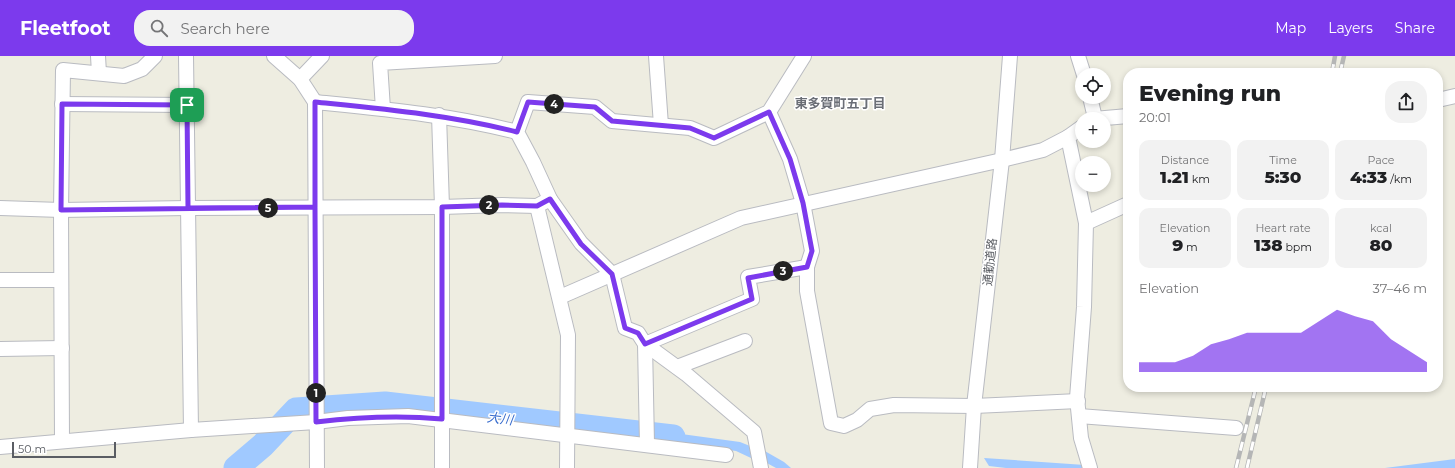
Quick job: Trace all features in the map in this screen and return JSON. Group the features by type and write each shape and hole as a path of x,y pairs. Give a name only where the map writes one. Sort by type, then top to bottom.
{"street":[{"path":"98,56 99,74"},
{"path":"62,441 61,210 63,70 124,76 142,69 155,56"},
{"path":"186,56 191,430"},
{"path":"274,56 300,79 315,102 317,468"},
{"path":"300,79 322,56"},
{"path":"383,109 380,63 495,56"},
{"path":"656,56 661,125"},
{"path":"517,132 528,102 595,107 612,121 690,128 714,138 769,112 804,56"},
{"name":"通勤道路","path":"970,468 974,406 1002,160 1010,56"},
{"path":"1078,56 1082,68"},
{"path":"1443,99 1455,96"},
{"path":"315,102 439,115 479,122 517,132 550,199 581,244 612,274 625,328 638,333 645,344 677,367 754,432 759,459"},
{"path":"62,104 187,105"},
{"path":"769,112 790,159 803,203 812,251 807,267 807,291 831,423 844,426 857,420 870,409 894,405 974,406 1078,401"},
{"path":"439,115 442,207 442,468"},
{"path":"1111,118 1123,116"},
{"path":"560,297 741,218 1043,150 1068,138 1075,132"},
{"path":"1068,138 1086,223 1078,401 1081,438 1089,466"},
{"path":"0,208 61,210 442,207 502,205 537,206 550,199"},
{"path":"537,206 568,335 567,468"},
{"path":"1086,223 1123,206"},
{"path":"645,344 752,299 748,278 807,267"},
{"path":"0,280 61,280"},
{"path":"677,367 745,341"},
{"path":"645,344 647,438"},
{"path":"0,349 62,348"},
{"path":"0,447 191,430 291,424 316,413 348,418 442,413 647,438 726,455"},
{"path":"1079,416 1236,428"}],"water":[{"path":"652,430 740,442 750,446 751,458 736,451 652,439"},
{"path":"763,450 784,462 791,468 776,468 765,462"},
{"path":"984,458 1085,465 1085,468 1006,468 989,466"},
{"path":"1455,459 1455,468 1385,468"}],"waterway":[{"name":"大川","path":"236,468 263,445 296,410 385,404 673,437"}],"railway":[{"path":"1333,68 1335,56"},
{"path":"1341,68 1344,56"},
{"path":"1236,468 1255,392"},
{"path":"1247,468 1265,392"}],"district":[{"name":"東多賀町五丁目","path":"840,103"}],"route":[{"path":"187,105 62,104 61,210 315,207 315,102 439,115 479,122 517,132 528,102 595,107 612,121 690,128 714,138 769,112 790,159 803,203 812,251 807,267 748,278 752,299 645,344 638,333 625,328 612,274 581,244 550,199 537,206 502,205 442,207 442,419 408,416 348,418 316,422 315,207 230,208 188,208 187,105"}]}
